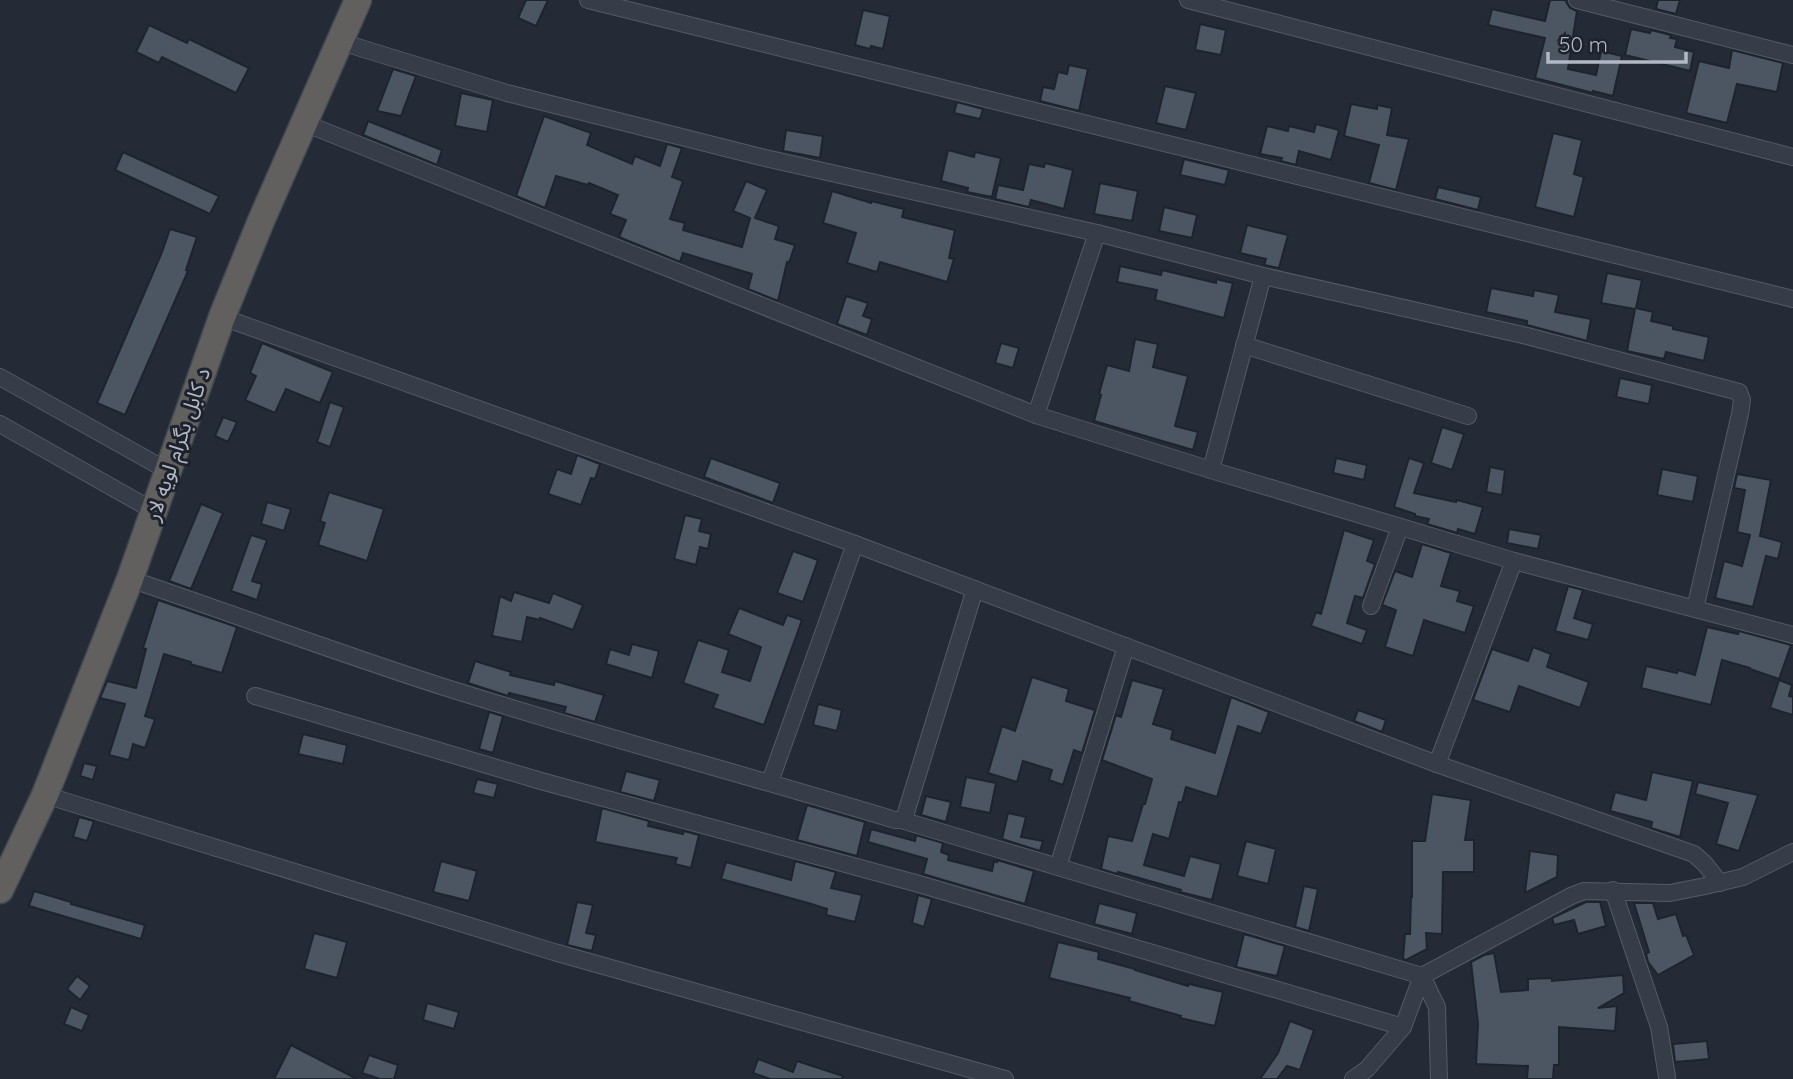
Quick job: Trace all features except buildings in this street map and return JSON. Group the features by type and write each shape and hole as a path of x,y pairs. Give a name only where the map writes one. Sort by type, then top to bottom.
{"highway":[{"name":"د کابل بگرام لویه لار","path":"0,890 45,795 130,579 222,317 358,0"}],"street":[{"path":"588,0 1793,299"},
{"path":"1188,0 1793,157"},
{"path":"1577,0 1793,55"},
{"path":"341,41 507,93 761,157 1097,233 1263,276 1527,336 1739,391 1742,400 1740,414 1695,609"},
{"path":"304,123 1036,415 1514,561 1793,635"},
{"path":"1036,415 1097,233"},
{"path":"1211,470 1263,276"},
{"path":"222,317 855,544 1437,764 1694,853 1720,883"},
{"path":"1244,345 1468,416"},
{"path":"0,377 168,471"},
{"path":"0,425 154,512"},
{"path":"1371,606 1400,527"},
{"path":"770,782 855,544"},
{"path":"1437,764 1514,561"},
{"path":"130,579 446,687 1422,976 1437,1007 1439,1079"},
{"path":"901,820 905,816 975,589"},
{"path":"1058,867 1126,646"},
{"path":"255,696 541,780 919,884 1403,1027"},
{"path":"45,795 554,953 1005,1079"},
{"path":"1353,1079 1367,1069 1403,1027 1422,976 1571,896 1584,891 1613,890 1670,893 1743,877 1793,852"},
{"path":"1613,890 1659,1027 1667,1077"}]}
